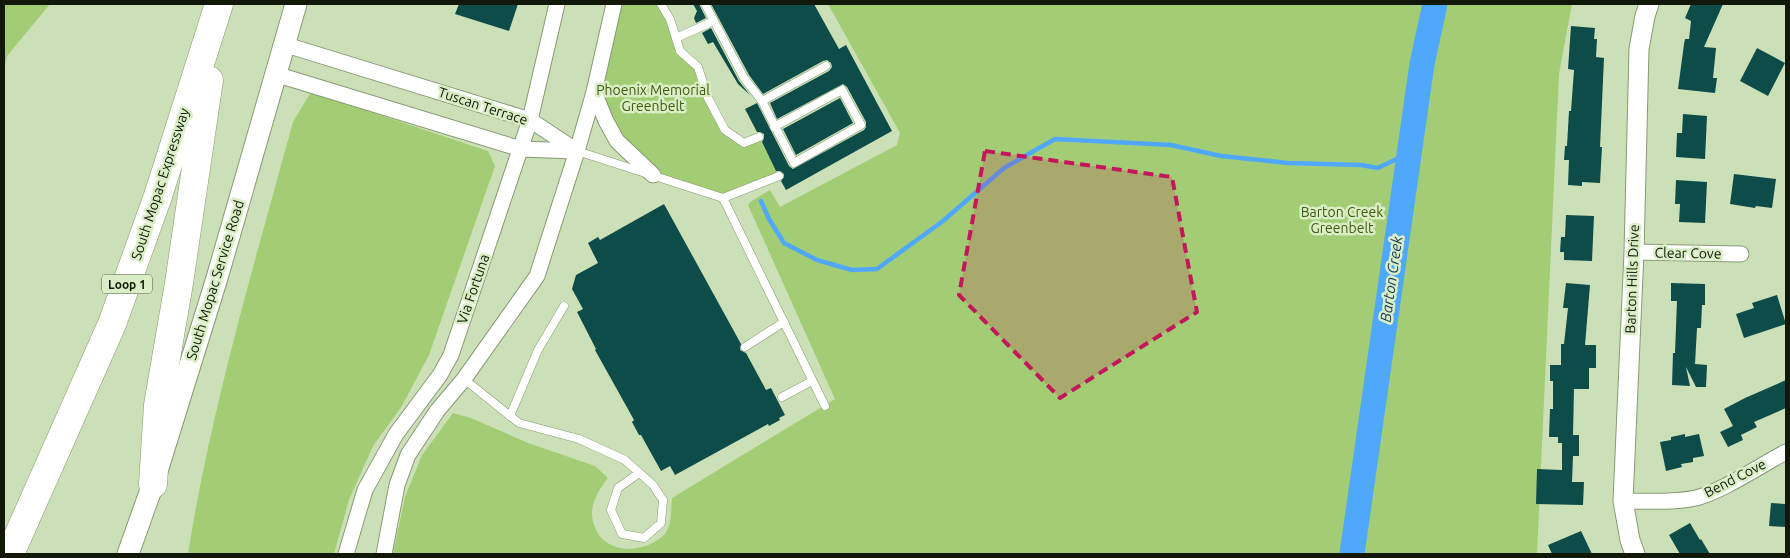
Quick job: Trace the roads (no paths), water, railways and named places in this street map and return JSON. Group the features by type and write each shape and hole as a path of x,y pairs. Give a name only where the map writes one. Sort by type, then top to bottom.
{"highway":[{"path":"153,484 158,405 179,283 220,4"},
{"name":"South Mopac Expressway","path":"10,554 112,324 158,196 220,4"}],"main road":[{"name":"South Mopac Service Road","path":"128,554 153,484 217,278 296,4"}],"street":[{"name":"Via Fortuna","path":"346,554 365,490 396,434 451,354 530,120 557,4"},
{"path":"384,554 397,486 408,454 437,412 464,379 536,276 577,151 594,92 614,4"},
{"name":"Barton Hills Drive","path":"1635,554 1630,540 1623,501 1634,252 1639,49 1649,4"},
{"name":"Tuscan Terrace","path":"283,44 530,120 577,151"},
{"path":"275,74 521,149 577,151"},
{"path":"594,92 617,141 652,175"},
{"name":"Clear Cove","path":"1634,252 1741,254"},
{"path":"444,366 464,379"},
{"name":"Bend Cove","path":"1623,501 1668,501 1697,497 1717,490 1786,452"}],"lane":[{"path":"662,4 670,19 680,50 698,67 708,98 725,130 744,142 759,137"},
{"path":"704,4 744,78 762,101 774,127 794,163 862,126 842,90 774,127"},
{"path":"676,38 714,21"},
{"path":"762,101 826,66"},
{"path":"577,151 723,198 779,176"},
{"path":"723,198 825,406"},
{"path":"510,416 538,350 564,306"},
{"path":"745,347 784,322"},
{"path":"464,379 519,422 579,439 625,460 653,485 663,500 661,522 644,538 622,534 610,510 618,488 639,473"},
{"path":"782,397 812,381"}],"waterway":[{"name":"Barton Creek","path":"1352,554 1422,64 1435,4"},
{"path":"761,201 769,219 784,243 817,260 852,270 877,269 943,221 1004,168 1055,139 1171,145 1221,156 1288,163 1361,165 1378,168 1409,153"}],"park label":[{"name":"Phoenix Memorial Greenbelt","path":"653,98"},
{"name":"Barton Creek Greenbelt","path":"1342,220"}]}
